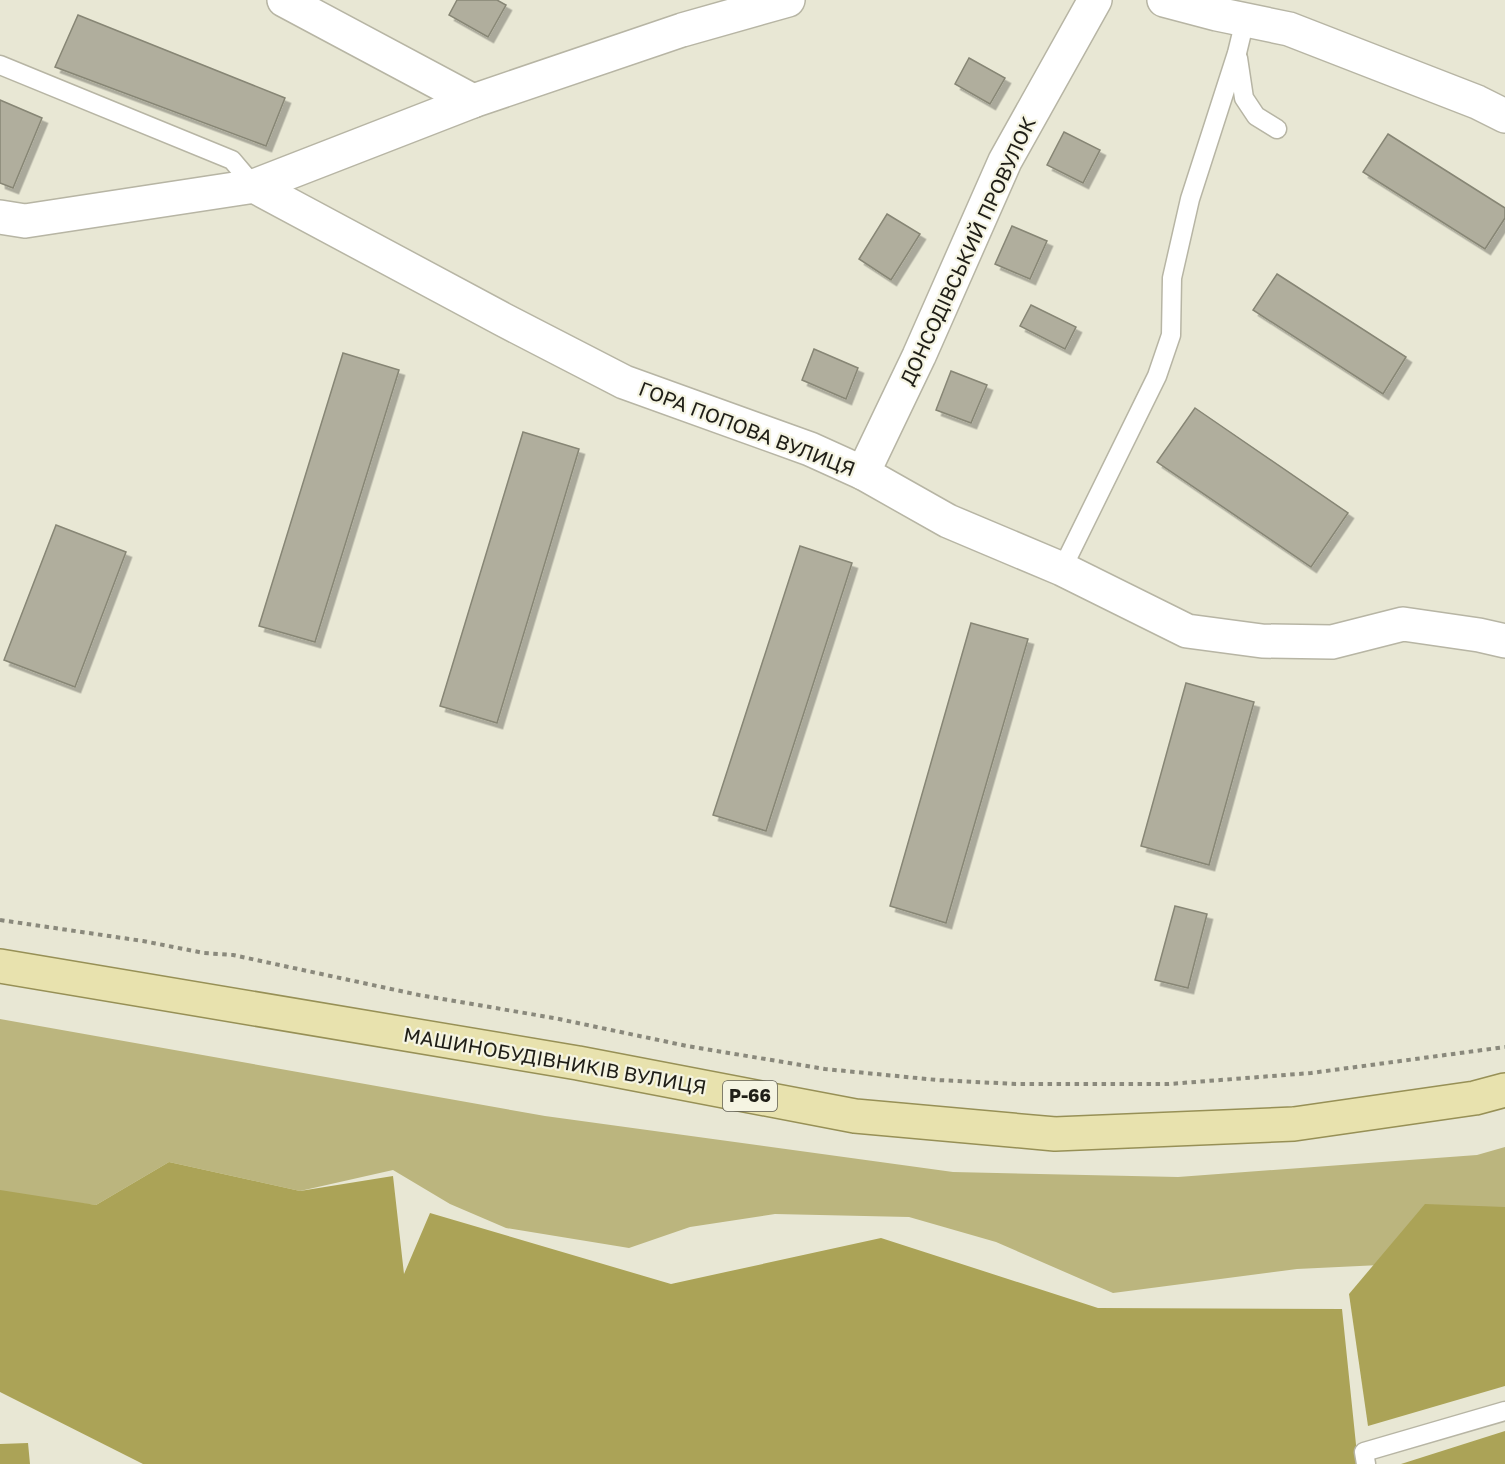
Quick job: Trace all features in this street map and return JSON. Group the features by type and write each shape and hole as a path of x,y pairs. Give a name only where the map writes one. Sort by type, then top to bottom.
{"main road":[{"name":"МАШИНОБУДІВНИКІВ ВУЛИЦЯ","path":"0,966 578,1063 855,1116 1055,1134 1294,1124 1475,1098 1505,1090"}],"street":[{"path":"284,0 473,100"},
{"path":"0,216 25,222 254,186 473,100 682,30 788,0"},
{"name":"ДОНСОДІВСЬКИЙ ПРОВУЛОК","path":"863,473 919,356 1005,161 1095,0"},
{"path":"1164,0 1289,29 1477,102 1505,116"},
{"name":"ГОРА ПОПОВА ВУЛИЦЯ","path":"254,186 624,382 810,449 863,473 948,521 1062,569 1187,631 1262,640 1332,642 1403,624 1505,641"}],"lane":[{"path":"1062,569 1157,376 1171,335 1172,278 1191,198 1237,53 1245,20"},
{"path":"1237,53 1244,98 1256,116 1277,129"},
{"path":"0,65 232,160 254,186"},
{"path":"1366,1464 1364,1452 1505,1412"}],"path":[{"path":"0,920 143,941 204,953 233,955 419,995 554,1018 687,1046 825,1069 876,1075 1016,1084 1169,1084 1311,1073 1505,1047"}],"shaded area":[{"path":"0,1019 545,1116 953,1172 1178,1177 1477,1155 1505,1147 1505,1259 1297,1269 1113,1293 996,1242 909,1217 775,1214 690,1227 629,1248 506,1228 450,1204 393,1170 300,1191 169,1162 96,1205 0,1195"},
{"path":"169,1162 300,1191 393,1176 404,1274 430,1213 671,1284 881,1238 1098,1308 1342,1309 1358,1464 143,1464 0,1392 0,1190 96,1205"},
{"path":"1425,1204 1505,1207 1505,1386 1368,1426 1349,1294"},
{"path":"1505,1431 1505,1464 1401,1464"},
{"path":"28,1443 30,1464 0,1464 0,1444"}],"building":[{"path":"457,0 497,0 506,5 488,37 449,15"},
{"path":"78,15 285,98 266,146 55,67"},
{"path":"969,58 1005,78 990,104 955,84"},
{"path":"0,100 42,118 13,188 0,183"},
{"path":"1064,132 1100,150 1083,183 1047,165"},
{"path":"1388,134 1505,208 1505,218 1485,249 1363,172"},
{"path":"887,214 920,234 891,280 859,259"},
{"path":"1012,226 1047,241 1030,279 995,264"},
{"path":"1277,274 1406,357 1383,394 1253,310"},
{"path":"1031,305 1076,327 1065,349 1020,326"},
{"path":"814,349 858,368 846,399 802,380"},
{"path":"343,353 399,370 315,642 259,626"},
{"path":"951,371 987,385 971,423 936,410"},
{"path":"1195,408 1348,513 1311,567 1157,462"},
{"path":"523,432 579,449 497,723 440,706"},
{"path":"56,525 126,552 75,687 4,660"},
{"path":"800,546 852,563 766,831 713,815"},
{"path":"971,623 1028,639 946,923 890,906"},
{"path":"1186,683 1254,702 1209,865 1141,846"},
{"path":"1175,906 1207,914 1188,988 1155,980"}]}
